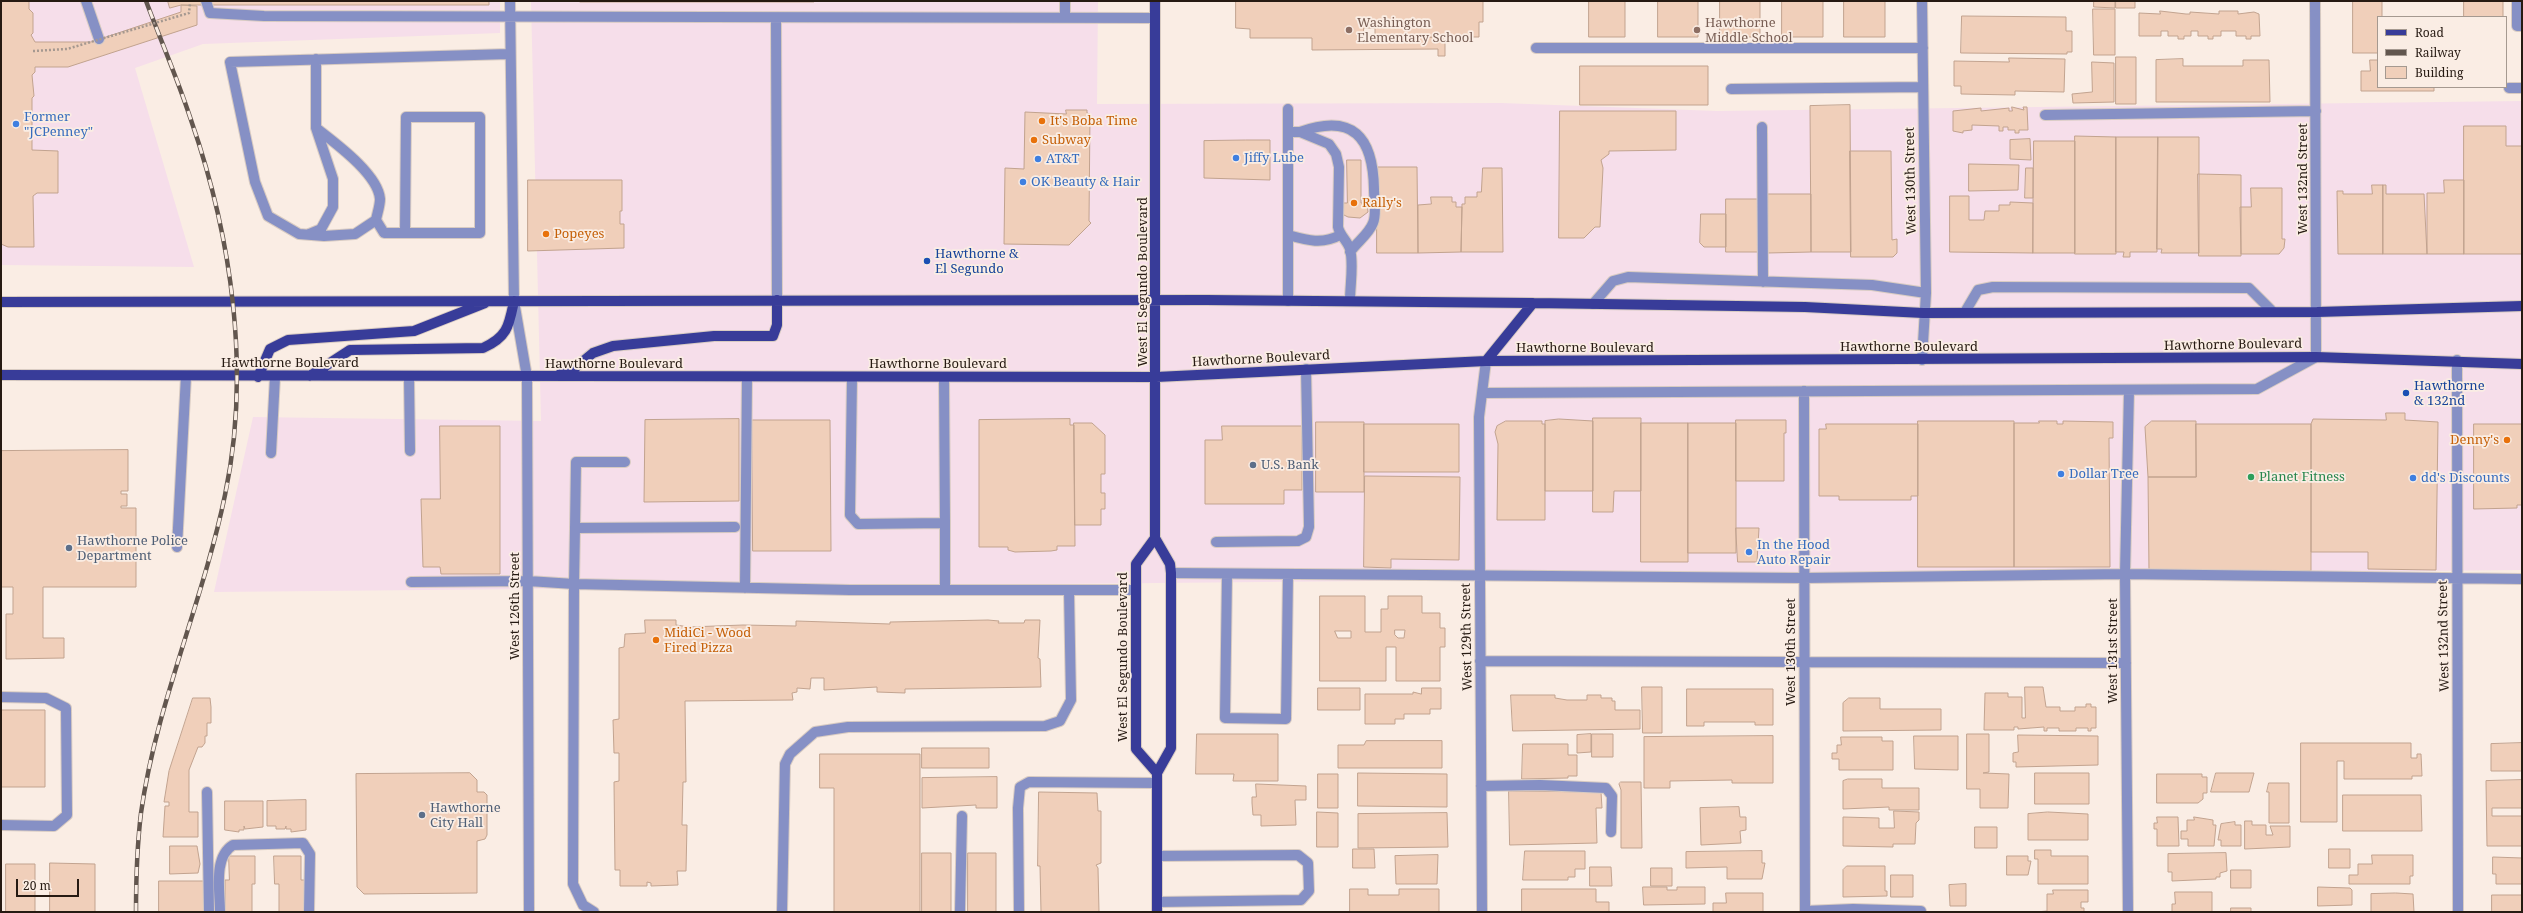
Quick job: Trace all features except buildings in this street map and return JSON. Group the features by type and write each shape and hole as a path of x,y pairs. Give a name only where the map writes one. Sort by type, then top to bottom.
{"main road":[{"name":"West El Segundo Boulevard","path":"1155,1 1155,538 1136,564 1136,749 1157,778"},
{"path":"310,376 350,350 483,348 498,341 509,324 514,300"},
{"path":"1,302 514,300 1288,300 1805,308 1923,313 2317,312 2522,306"},
{"path":"547,377 570,372 593,353 614,346 714,336 773,336 777,326 777,300"},
{"path":"258,376 270,349 288,340 414,331 491,301"},
{"path":"1486,361 1533,303"},
{"name":"Hawthorne Boulevard","path":"1,375 409,377 1156,376 1486,361 2316,357 2457,360 2522,364"},
{"path":"1155,538 1170,564 1171,574 1171,748 1157,778 1157,907"}],"street":[{"path":"86,1 99,40"},
{"path":"206,1 210,13 509,18 1155,18"},
{"name":"West 126th Street","path":"510,1 509,54 514,300 527,377 529,912"},
{"path":"1065,1 1065,18"},
{"name":"West 130th Street","path":"1922,1 1926,293 1923,313 1922,360"},
{"name":"West 132nd Street","path":"2315,1 2316,357"},
{"path":"2517,1 2517,26 2522,26"},
{"path":"776,18 777,300"},
{"path":"1536,48 1923,48"},
{"path":"376,220 355,234 324,236 299,234 268,216 256,182 230,62 509,54"},
{"path":"307,235 321,230 333,207 333,179 316,128 316,59"},
{"path":"1731,88 1923,87"},
{"path":"2509,88 2522,88"},
{"path":"1288,109 1288,300"},
{"path":"2045,116 2316,111"},
{"path":"316,128 372,178 380,198 376,220 384,233 405,233 480,233 480,117 406,117 405,233"},
{"path":"1288,132 1300,132 1314,127 1351,128 1361,135 1368,152 1374,175 1374,222 1369,231 1360,238 1350,252"},
{"path":"1762,127 1763,282"},
{"path":"1300,132 1329,144 1336,154 1339,166 1338,227 1340,235 1346,240 1350,252 1350,301"},
{"path":"1288,235 1309,241 1332,239 1340,235"},
{"path":"1594,304 1613,281 1628,277 1872,286 1926,293"},
{"path":"1965,312 1978,290 1993,287 2249,288 2273,312"},
{"path":"1482,393 2257,389 2316,357"},
{"name":"West 132nd Street","path":"2457,360 2456,579 2458,912"},
{"name":"West 129th Street","path":"1482,912 1479,417 1486,361"},
{"path":"1216,542 1298,541 1306,537 1309,527 1306,369"},
{"path":"176,547 186,376"},
{"path":"271,453 275,376"},
{"path":"944,376 945,590"},
{"path":"409,377 410,451"},
{"path":"745,588 747,377"},
{"path":"852,377 850,516 852,521 858,524 945,523"},
{"name":"West 131st Street","path":"2128,912 2125,574 2129,390"},
{"name":"West 130th Street","path":"1804,391 1803,578 1805,912"},
{"path":"594,912 583,905 574,884 574,584 576,462 625,462"},
{"path":"575,528 735,527"},
{"path":"1171,574 1479,574 1803,578 2125,574 2522,579"},
{"path":"1227,574 1225,718 1286,719 1288,574"},
{"path":"411,582 528,581 574,584 745,588 1069,591 1136,590"},
{"path":"782,912 785,764 790,754 815,732 848,727 1045,726 1060,721 1071,700 1069,591"},
{"path":"1480,661 2126,662"},
{"path":"1,697 46,698 66,708 67,815 54,826 1,825"},
{"path":"1019,912 1018,808 1020,787 1029,782 1157,778"},
{"path":"1481,786 1540,785 1606,788 1612,796 1611,832"},
{"path":"208,792 209,912"},
{"path":"960,912 962,816"},
{"path":"220,912 220,860 226,849 233,845 303,843 310,854 309,912"},
{"path":"1157,856 1298,855 1308,863 1309,891 1301,900 1157,907"},
{"path":"1805,912 1853,909 1921,910"}],"path":[{"path":"33,50 67,49 189,13 190,3"}],"shaded area":[{"path":"1,1 500,1 500,33 203,44 135,68 194,267 1,265"},
{"path":"531,1 1098,1 1097,104 1501,103 1717,111 2522,101 2522,570 214,592 253,417 541,421"}],"railway":[{"path":"136,912 141,813 148,773 168,693 216,535 233,448 236,401 236,353 233,306 227,258 217,211 205,165 186,105 146,1"}],"place":[{"name":"Washington Elementary School","path":"1349,30"},
{"name":"Hawthorne Middle School","path":"1697,30"},
{"name":"It's Boba Time","path":"1042,121"},
{"name":"Former \"JCPenney\"","path":"16,124"},
{"name":"Subway","path":"1034,140"},
{"name":"Jiffy Lube","path":"1236,158"},
{"name":"AT&T","path":"1038,159"},
{"name":"OK Beauty & Hair","path":"1023,182"},
{"name":"Rally's","path":"1354,203"},
{"name":"Popeyes","path":"546,234"},
{"name":"Hawthorne & El Segundo","path":"927,261"},
{"name":"Hawthorne & 132nd","path":"2406,393"},
{"name":"Denny's","path":"2507,440"},
{"name":"U.S. Bank","path":"1253,465"},
{"name":"Dollar Tree","path":"2061,474"},
{"name":"Planet Fitness","path":"2251,477"},
{"name":"dd's Discounts","path":"2413,478"},
{"name":"Hawthorne Police Department","path":"69,548"},
{"name":"In the Hood Auto Repair","path":"1749,552"},
{"name":"MidiCi - Wood Fired Pizza","path":"656,640"},
{"name":"Hawthorne City Hall","path":"422,815"}]}
